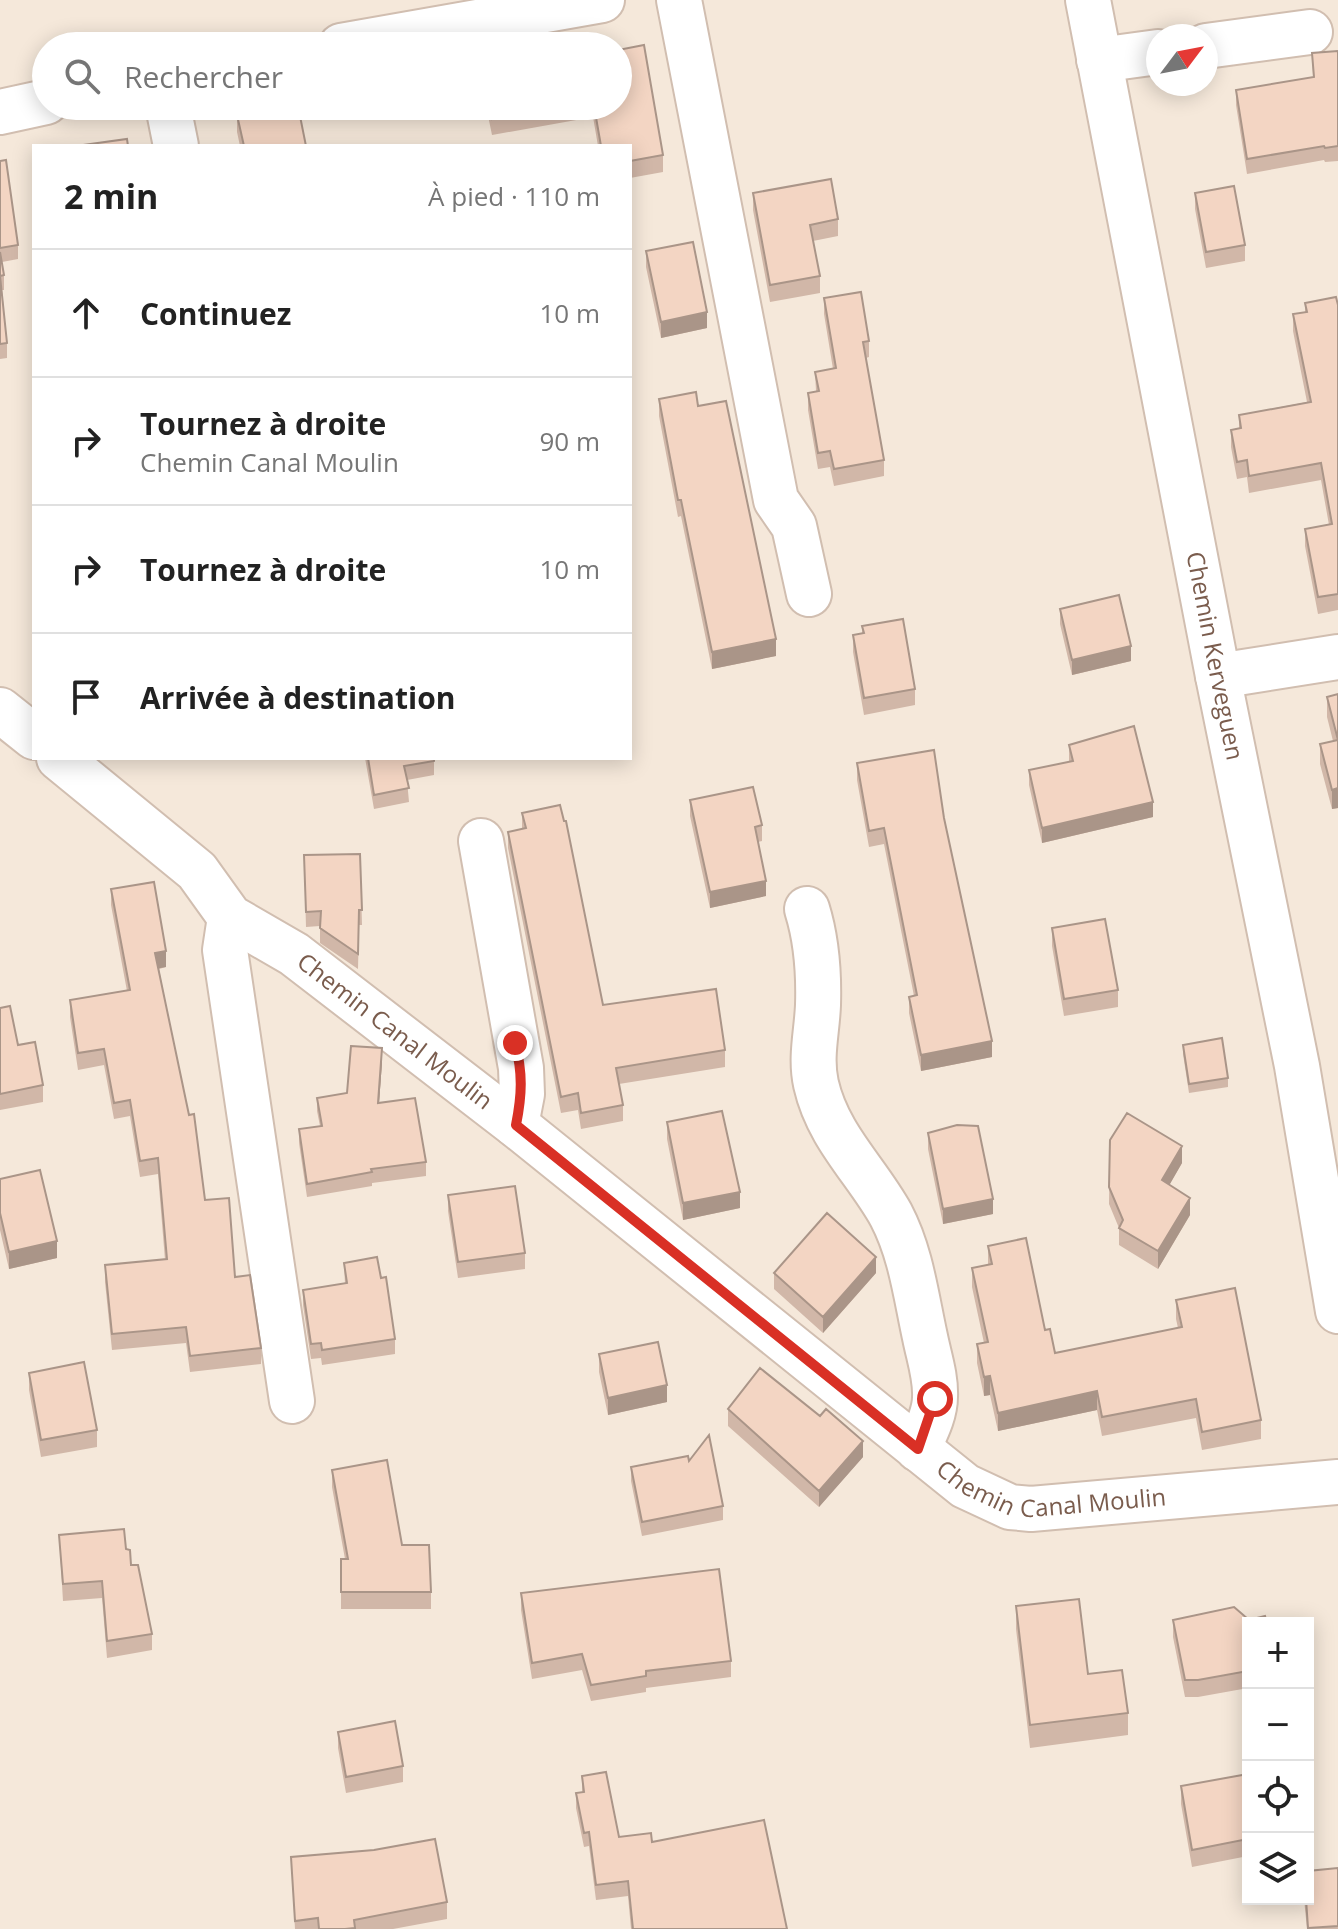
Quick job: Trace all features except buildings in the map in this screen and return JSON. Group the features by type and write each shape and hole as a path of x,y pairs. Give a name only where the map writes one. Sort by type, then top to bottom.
{"street":[{"path":"420,32 602,0"},
{"path":"679,0 776,500 794,526 809,594"},
{"name":"Chemin Kerveguen","path":"1088,0 1218,676 1297,1066 1338,1311"},
{"path":"1218,44 1310,32"},
{"path":"1099,60 1146,54"},
{"path":"0,112 32,105"},
{"path":"171,120 176,144"},
{"path":"1218,676 1338,657"},
{"path":"0,710 32,735"},
{"name":"Chemin Canal Moulin","path":"61,760 197,871 230,917 294,954 516,1125 965,1486 1010,1507 1031,1509 1338,1482"},
{"path":"481,841 521,1068 522,1094 516,1125"},
{"path":"807,909 818,958 818,1008 813,1045 816,1083 828,1119 847,1154 891,1215 906,1249 933,1377 935,1399 918,1449"},
{"path":"230,917 225,950 292,1401"}],"shaded area":[{"path":"0,0 1338,0 1338,1929 0,1929"}],"route":[{"path":"515,1043 521,1068 522,1094 516,1125 918,1449 935,1399"}]}
